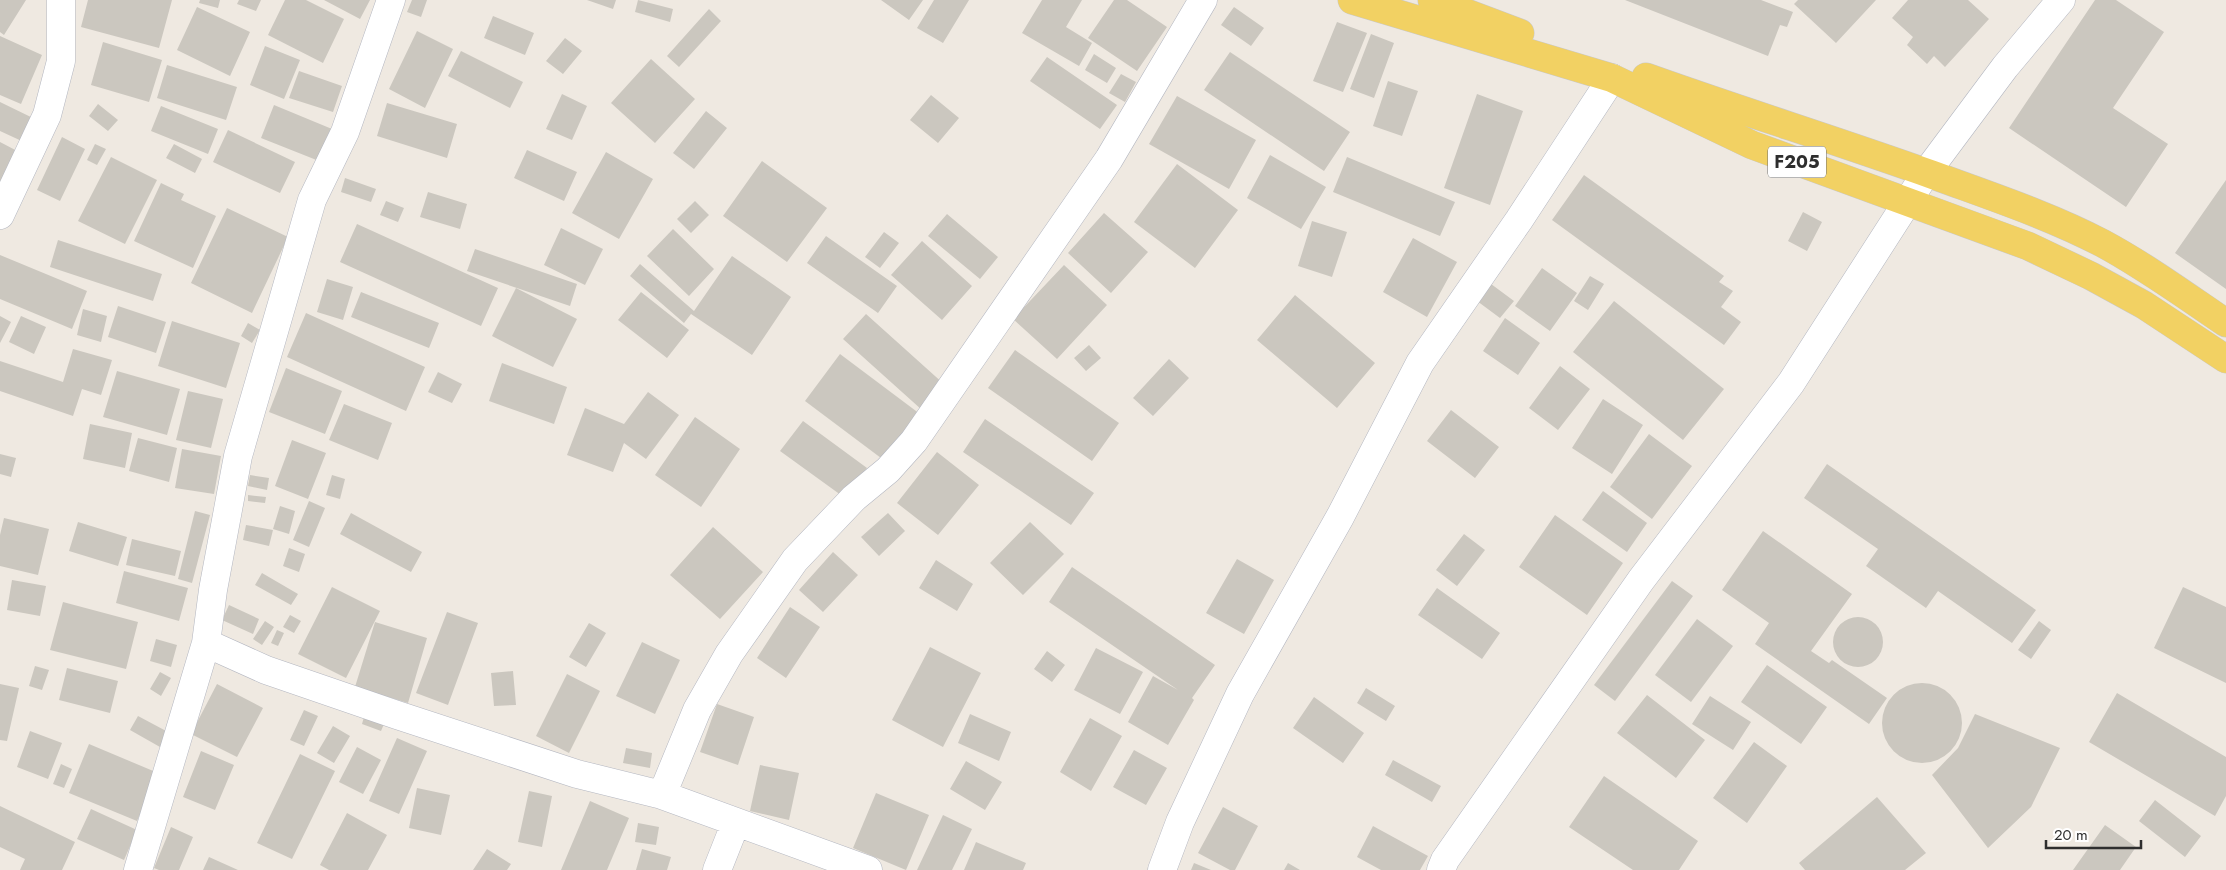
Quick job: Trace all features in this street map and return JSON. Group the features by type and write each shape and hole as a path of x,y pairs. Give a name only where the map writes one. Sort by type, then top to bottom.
{"main road":[{"name":"F205","path":"1352,0 1612,78 1752,145 2028,246 2091,276 2144,305 2226,359"},
{"name":"F205","path":"1432,0 1755,116 1840,142 2002,200 2102,244 2226,323"}],"street":[{"path":"2,208 47,115 61,61 61,0"},
{"path":"138,870 206,643 213,590 238,456 312,200 345,132 391,0"},
{"path":"662,795 697,710 729,654 795,560 854,498 888,470 914,441 1109,159 1203,0"},
{"path":"1441,870 1451,852 1641,580 1791,383 1926,173 2004,66 2061,0"},
{"path":"1162,870 1180,822 1240,694 1340,517 1420,363 1519,220 1612,78"},
{"path":"206,643 266,670 397,715 577,774 662,795 868,870"},
{"path":"717,870 736,822"}],"building":[{"path":"0,0 26,0 4,35 0,32"},
{"path":"88,0 172,0 159,48 81,27"},
{"path":"200,0 220,0 218,8 199,3"},
{"path":"239,0 261,0 256,11 237,4"},
{"path":"285,0 306,0 344,19 323,63 268,35"},
{"path":"324,0 370,0 360,19"},
{"path":"412,0 427,0 421,17 407,12"},
{"path":"587,0 616,0 613,9"},
{"path":"638,0 673,9 670,22 635,12"},
{"path":"881,0 923,0 909,20"},
{"path":"934,0 969,0 943,43 917,28"},
{"path":"1042,0 1082,0 1066,27 1092,43 1079,66 1022,33"},
{"path":"1114,0 1127,0 1167,27 1137,71 1088,38"},
{"path":"1625,0 1761,0 1793,12 1787,27 1780,25 1768,56"},
{"path":"1798,0 1876,0 1836,43 1794,4"},
{"path":"1908,0 1968,0 1989,19 1945,67 1934,56 1927,64 1907,45 1913,37 1892,18"},
{"path":"2095,0 2116,0 2164,32 2113,108 2168,144 2126,207 2009,128"},
{"path":"197,7 250,32 230,76 177,50"},
{"path":"1234,7 1264,28 1251,46 1221,25"},
{"path":"709,9 721,21 679,67 667,56"},
{"path":"493,16 534,33 525,55 484,38"},
{"path":"1337,22 1367,33 1343,92 1313,81"},
{"path":"417,31 453,49 425,108 389,89"},
{"path":"1371,34 1394,43 1374,98 1350,89"},
{"path":"0,36 42,55 21,104 0,95"},
{"path":"565,38 582,51 563,74 546,61"},
{"path":"103,42 162,60 149,102 91,85"},
{"path":"265,46 300,60 284,99 250,85"},
{"path":"461,51 523,82 510,108 448,76"},
{"path":"1230,52 1350,132 1324,171 1204,90"},
{"path":"1094,54 1116,68 1107,83 1085,70"},
{"path":"1047,57 1117,105 1100,129 1030,81"},
{"path":"651,59 695,99 655,143 611,103"},
{"path":"167,65 237,87 226,120 157,98"},
{"path":"299,71 342,86 333,112 289,98"},
{"path":"1121,74 1136,82 1125,102 1109,93"},
{"path":"1388,81 1418,91 1402,136 1373,126"},
{"path":"562,94 587,106 572,140 546,129"},
{"path":"1477,94 1523,111 1490,205 1444,188"},
{"path":"931,95 959,118 938,143 910,120"},
{"path":"1177,96 1256,140 1229,189 1149,144"},
{"path":"0,102 37,120 26,143 0,131"},
{"path":"387,103 457,124 447,158 377,136"},
{"path":"98,104 118,120 108,131 89,116"},
{"path":"274,105 332,129 319,161 261,138"},
{"path":"161,106 218,129 208,154 151,131"},
{"path":"706,111 727,128 694,169 673,153"},
{"path":"228,130 295,162 280,193 213,162"},
{"path":"62,137 85,149 60,201 37,190"},
{"path":"0,142 21,153 0,183"},
{"path":"95,144 106,149 97,165 87,160"},
{"path":"174,144 202,159 195,173 166,158"},
{"path":"527,150 577,172 564,201 514,178"},
{"path":"606,152 653,179 619,239 572,213"},
{"path":"1270,155 1326,187 1301,229 1247,198"},
{"path":"111,157 157,180 125,244 78,221"},
{"path":"1347,157 1455,202 1440,236 1333,192"},
{"path":"762,161 827,208 787,262 723,216"},
{"path":"1177,164 1238,210 1195,268 1134,222"},
{"path":"1584,175 1724,276 1719,282 1733,291 1721,307 1741,322 1724,345 1552,220"},
{"path":"345,178 376,189 371,202 341,192"},
{"path":"2226,180 2226,289 2175,253"},
{"path":"161,183 184,194 181,200 216,216 193,268 134,241"},
{"path":"428,192 467,204 460,229 420,217"},
{"path":"386,201 404,208 398,222 380,215"},
{"path":"695,201 709,215 691,233 677,219"},
{"path":"227,208 288,237 252,313 191,283"},
{"path":"1803,212 1822,222 1807,251 1788,241"},
{"path":"1104,213 1148,252 1111,293 1068,253"},
{"path":"947,214 998,257 980,279 928,236"},
{"path":"1312,221 1347,232 1332,277 1298,266"},
{"path":"357,224 498,288 481,326 340,262"},
{"path":"561,228 603,249 585,285 544,265"},
{"path":"673,229 714,269 689,296 647,256"},
{"path":"884,232 899,243 880,268 865,257"},
{"path":"826,236 897,286 878,313 807,263"},
{"path":"1413,238 1457,262 1427,317 1383,292"},
{"path":"58,240 162,274 153,301 50,267"},
{"path":"922,241 972,286 942,320 891,275"},
{"path":"475,249 577,284 570,306 467,271"},
{"path":"0,255 87,291 72,329 0,299"},
{"path":"732,256 791,297 752,355 691,314 684,323 630,276 640,264 694,311"},
{"path":"1064,265 1107,305 1057,359 1013,319"},
{"path":"1542,268 1577,293 1550,331 1515,306"},
{"path":"1590,276 1604,284 1588,310 1574,301"},
{"path":"327,279 353,287 343,320 317,312"},
{"path":"1487,281 1514,301 1500,318 1473,298"},
{"path":"516,288 577,319 553,367 492,336"},
{"path":"361,292 439,323 429,348 351,317"},
{"path":"641,292 689,330 667,358 618,320"},
{"path":"1295,295 1375,363 1337,408 1257,340"},
{"path":"1614,301 1724,389 1683,440 1573,352"},
{"path":"118,306 166,322 156,353 108,337"},
{"path":"83,309 107,316 101,342 77,335"},
{"path":"306,313 425,367 406,411 287,357"},
{"path":"866,314 945,385 922,410 843,339"},
{"path":"0,316 11,322 0,343"},
{"path":"21,316 46,327 34,354 9,342"},
{"path":"1505,318 1540,343 1518,375 1483,351"},
{"path":"172,321 240,343 226,388 158,366"},
{"path":"248,323 260,330 252,343 241,336"},
{"path":"1089,345 1101,358 1086,371 1074,358"},
{"path":"73,349 112,360 101,395 82,389 73,416 0,391 0,361 63,382"},
{"path":"1015,350 1119,423 1092,461 988,388"},
{"path":"840,354 924,417 889,464 805,401"},
{"path":"1169,359 1189,378 1153,416 1133,398"},
{"path":"502,363 567,387 554,424 489,401"},
{"path":"1560,366 1590,389 1558,430 1529,408"},
{"path":"286,368 342,391 325,434 269,412"},
{"path":"117,371 180,389 167,435 103,417"},
{"path":"438,372 462,384 452,403 428,392"},
{"path":"188,391 223,399 211,448 176,440"},
{"path":"648,392 679,415 646,459 624,443 613,472 567,455 585,408 624,424"},
{"path":"1603,399 1643,425 1612,474 1572,448"},
{"path":"344,404 392,423 378,460 329,440"},
{"path":"1451,410 1499,447 1475,478 1427,441"},
{"path":"695,417 740,449 701,507 655,475"},
{"path":"985,419 1094,493 1071,525 963,452"},
{"path":"803,421 867,468 845,498 780,451"},
{"path":"90,424 132,433 125,468 83,459"},
{"path":"1649,434 1692,466 1652,519 1610,487"},
{"path":"138,438 177,448 169,482 129,471"},
{"path":"292,440 326,453 308,499 275,486"},
{"path":"182,449 221,456 214,494 175,488"},
{"path":"937,452 979,485 938,535 897,503"},
{"path":"0,454 16,458 11,477 0,474"},
{"path":"1827,464 2036,610 2012,643 1938,591 1926,608 1866,566 1878,549 1804,498"},
{"path":"250,475 269,478 267,490 248,486"},
{"path":"332,475 345,479 340,499 326,495"},
{"path":"1603,491 1647,523 1627,552 1582,520"},
{"path":"248,495 266,497 265,503 248,501"},
{"path":"309,501 325,508 309,547 293,540"},
{"path":"280,506 295,511 289,534 273,529"},
{"path":"195,511 210,515 192,583 178,579"},
{"path":"351,513 422,552 411,572 340,534"},
{"path":"888,513 905,531 879,556 861,537"},
{"path":"1555,515 1623,563 1587,615 1519,567"},
{"path":"4,518 49,529 38,575 0,566 0,535"},
{"path":"78,522 127,537 118,566 69,551"},
{"path":"1030,522 1064,554 1023,595 990,563"},
{"path":"246,525 273,530 269,546 243,540"},
{"path":"713,527 763,572 720,619 670,575"},
{"path":"1763,531 1852,594 1811,651 1829,663 1832,660 1887,698 1869,724 1755,644 1769,623 1722,590"},
{"path":"1464,534 1485,550 1457,586 1436,570"},
{"path":"132,539 181,551 175,576 126,565"},
{"path":"289,548 305,554 299,572 283,566"},
{"path":"833,552 858,575 823,612 799,590"},
{"path":"1237,559 1274,580 1244,634 1206,613"},
{"path":"936,560 973,584 957,611 919,588"},
{"path":"1072,567 1215,665 1192,698 1194,700 1168,745 1128,722 1153,676 1178,690 1049,602"},
{"path":"124,571 188,588 179,621 116,603"},
{"path":"262,573 298,594 291,605 255,585"},
{"path":"12,580 46,586 40,616 7,610"},
{"path":"1672,581 1693,596 1615,701 1594,685"},
{"path":"332,587 380,611 346,678 298,654"},
{"path":"2183,587 2226,607 2226,683 2154,648"},
{"path":"1437,588 1500,633 1482,659 1418,615"},
{"path":"63,602 138,622 126,669 50,650"},
{"path":"229,605 259,619 253,634 222,620"},
{"path":"790,607 820,627 786,678 757,658"},
{"path":"447,612 478,623 448,705 416,693"},
{"path":"290,615 301,621 294,633 283,627"},
{"path":"1853,617 1863,617 1876,624 1883,637 1883,647 1876,660 1863,667 1853,667 1844,663 1837,656 1833,647 1833,637 1837,628 1844,621"},
{"path":"1697,619 1733,646 1691,702 1655,675"},
{"path":"265,621 274,627 262,645 253,639"},
{"path":"2039,621 2051,630 2031,659 2018,650"},
{"path":"375,622 427,638 408,703 355,687"},
{"path":"589,623 606,633 586,667 569,657"},
{"path":"277,630 284,633 278,646 271,643"},
{"path":"156,639 177,645 171,667 150,661"},
{"path":"642,642 680,660 655,714 616,696"},
{"path":"930,647 981,673 943,747 892,720"},
{"path":"1096,648 1143,672 1120,714 1074,690"},
{"path":"1047,651 1065,665 1052,682 1034,669"},
{"path":"1767,665 1827,707 1801,744 1741,702"},
{"path":"35,666 49,670 42,690 29,686"},
{"path":"67,668 118,681 110,713 59,700"},
{"path":"513,671 516,705 494,706 491,673"},
{"path":"160,672 171,678 161,696 150,689"},
{"path":"567,674 600,691 569,753 536,736"},
{"path":"1914,683 1930,683 1951,694 1962,715 1962,731 1951,752 1930,763 1914,763 1900,757 1888,745 1882,731 1882,715 1888,701 1900,689"},
{"path":"0,684 19,688 7,741 0,740"},
{"path":"217,684 263,708 237,757 191,734"},
{"path":"1366,688 1395,706 1386,721 1357,703"},
{"path":"2117,693 2226,757 2226,796 2215,816 2089,742"},
{"path":"1647,695 1705,740 1676,778 1617,733"},
{"path":"1710,696 1751,722 1733,750 1692,724"},
{"path":"1314,697 1364,733 1343,763 1293,728"},
{"path":"717,704 754,717 738,765 700,752"},
{"path":"304,710 318,716 304,746 290,740"},
{"path":"970,714 1011,732 999,761 958,743"},
{"path":"1975,714 2060,748 2031,807 1988,848 1932,775 1958,748"},
{"path":"138,716 168,732 160,747 130,730"},
{"path":"364,717 384,724 381,731 362,724"},
{"path":"1090,718 1122,736 1091,791 1060,772"},
{"path":"333,726 350,736 334,763 317,753"},
{"path":"30,731 62,743 48,779 17,767"},
{"path":"397,738 427,751 399,814 369,801"},
{"path":"1754,742 1787,766 1747,823 1713,798"},
{"path":"89,744 158,773 137,821 69,793"},
{"path":"357,747 381,760 363,794 339,782"},
{"path":"626,748 652,753 650,768 623,763"},
{"path":"1134,750 1167,768 1146,805 1113,787"},
{"path":"201,751 234,765 215,810 183,797"},
{"path":"300,754 335,771 292,859 257,843"},
{"path":"1393,760 1441,786 1432,802 1385,775"},
{"path":"966,761 1002,782 985,810 950,789"},
{"path":"61,764 72,769 64,788 53,784"},
{"path":"760,765 799,773 789,820 750,811"},
{"path":"1604,776 1698,841 1679,870 1633,870 1569,827"},
{"path":"417,788 450,795 441,835 409,828"},
{"path":"529,791 552,796 542,847 518,842"},
{"path":"876,793 929,815 906,870 853,848"},
{"path":"1877,797 1926,853 1905,870 1805,870 1799,863"},
{"path":"2155,800 2201,836 2185,857 2139,821"},
{"path":"590,801 629,818 607,870 561,870"},
{"path":"0,806 75,842 62,870 20,870 25,859 0,847"},
{"path":"1223,807 1258,826 1235,870 1230,870 1198,853"},
{"path":"91,809 137,830 124,860 77,839"},
{"path":"347,813 387,835 368,870 329,870 320,865"},
{"path":"943,815 972,829 952,870 917,870"},
{"path":"638,823 659,827 656,845 635,842"},
{"path":"2105,825 2136,847 2120,870 2073,870"},
{"path":"1373,826 1428,856 1420,870 1381,870 1357,857"},
{"path":"171,827 193,837 179,870 159,870 154,868"},
{"path":"976,842 1026,863 1023,870 964,870"},
{"path":"487,849 511,864 507,870 473,870"},
{"path":"642,849 671,857 667,870 636,870"},
{"path":"209,857 238,870 203,870"},
{"path":"1194,863 1211,870 1191,870"},
{"path":"1288,863 1300,870 1284,870"}]}
